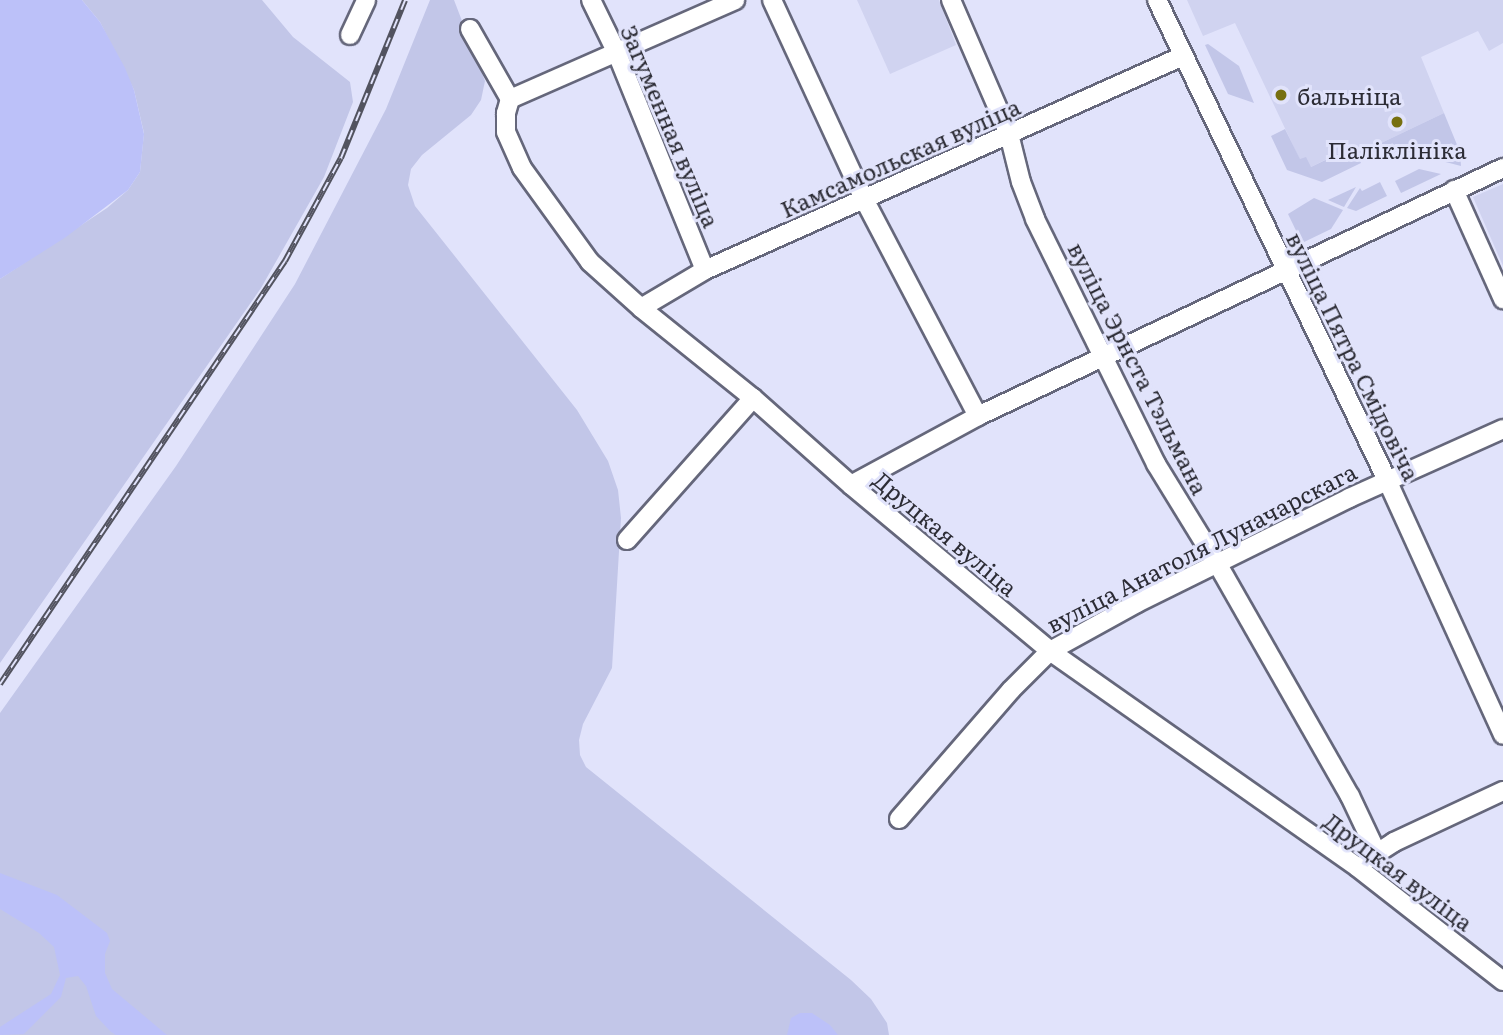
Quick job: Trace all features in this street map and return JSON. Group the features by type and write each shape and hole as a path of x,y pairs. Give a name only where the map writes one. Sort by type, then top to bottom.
{"street":[{"path":"350,35 366,0"},
{"name":"Загуменная вуліца","path":"591,0 615,51 705,270"},
{"path":"471,29 510,99 735,0"},
{"path":"772,0 865,201 978,416"},
{"name":"вуліца Эрнста Тэльмана","path":"951,0 1009,134 1021,182 1035,219 1156,464 1217,563 1350,796 1377,853"},
{"name":"вуліца Пятра Смідовіча","path":"1157,0 1387,480 1503,735"},
{"name":"Камсамольская вуліца","path":"641,308 705,270 865,201 1183,56"},
{"name":"Друцкая вуліца","path":"510,99 506,113 506,132 522,168 590,261 641,308 752,398 851,485 1050,651 1357,867 1503,981"},
{"path":"851,485 978,416 1105,358 1284,269 1503,168"},
{"path":"1454,190 1503,299"},
{"path":"627,540 752,398"},
{"name":"вуліца Анатоля Луначарскага","path":"899,819 1011,690 1050,651 1217,563 1387,480 1503,429"},
{"path":"1357,867 1377,853 1503,791"}],"shaded area":[{"path":"0,0 82,0 100,22 125,68 134,90 144,134 140,172 128,190 66,237 0,279"},
{"path":"82,0 262,0 293,37 350,82 353,102 324,177 261,288 0,663 0,279 107,208 128,190 140,172 144,133 134,90 100,22"},
{"path":"430,0 454,0 485,81 481,100 471,115 422,155 411,169 408,185 415,206 577,410 608,461 618,490 621,518 612,668 583,724 579,740 580,755 586,767 851,980 871,999 887,1023 889,1035 0,1035 0,713 176,466 295,284 386,109"},
{"path":"857,0 939,0 956,45 890,74"},
{"path":"1187,0 1503,0 1503,43 1489,51 1478,31 1421,57 1444,113 1379,144 1381,151 1361,161 1357,155 1348,159 1343,151 1311,167 1300,160 1235,23 1203,36"},
{"path":"1208,44 1239,66 1254,103 1228,94 1205,45"},
{"path":"1444,113 1460,152 1461,166 1399,150 1386,157 1379,144"},
{"path":"1285,129 1300,159 1306,157 1311,167 1344,151 1348,159 1358,155 1361,163 1322,182 1287,170 1271,136"},
{"path":"1419,169 1441,174 1401,193 1395,181"},
{"path":"1380,182 1387,196 1356,211 1347,208 1360,188 1362,191"},
{"path":"1503,184 1503,266 1473,197"},
{"path":"1356,187 1344,207 1328,200"},
{"path":"1314,198 1343,210 1331,229 1302,243 1288,214"},
{"path":"0,873 57,895 107,933 110,941 105,954 105,973 112,989 167,1035 116,1035 111,1032 96,1016 86,986 78,976 66,978 61,997 24,1034 0,1035 0,1027 51,994 60,975 54,947 39,933 0,909"},
{"path":"800,1013 812,1013 830,1025 838,1035 787,1035 791,1018"}],"railway":[{"path":"0,684 285,261 341,158 405,0"}],"place":[{"name":"бальніца","path":"1281,95"},
{"name":"Паліклініка","path":"1397,122"}]}
